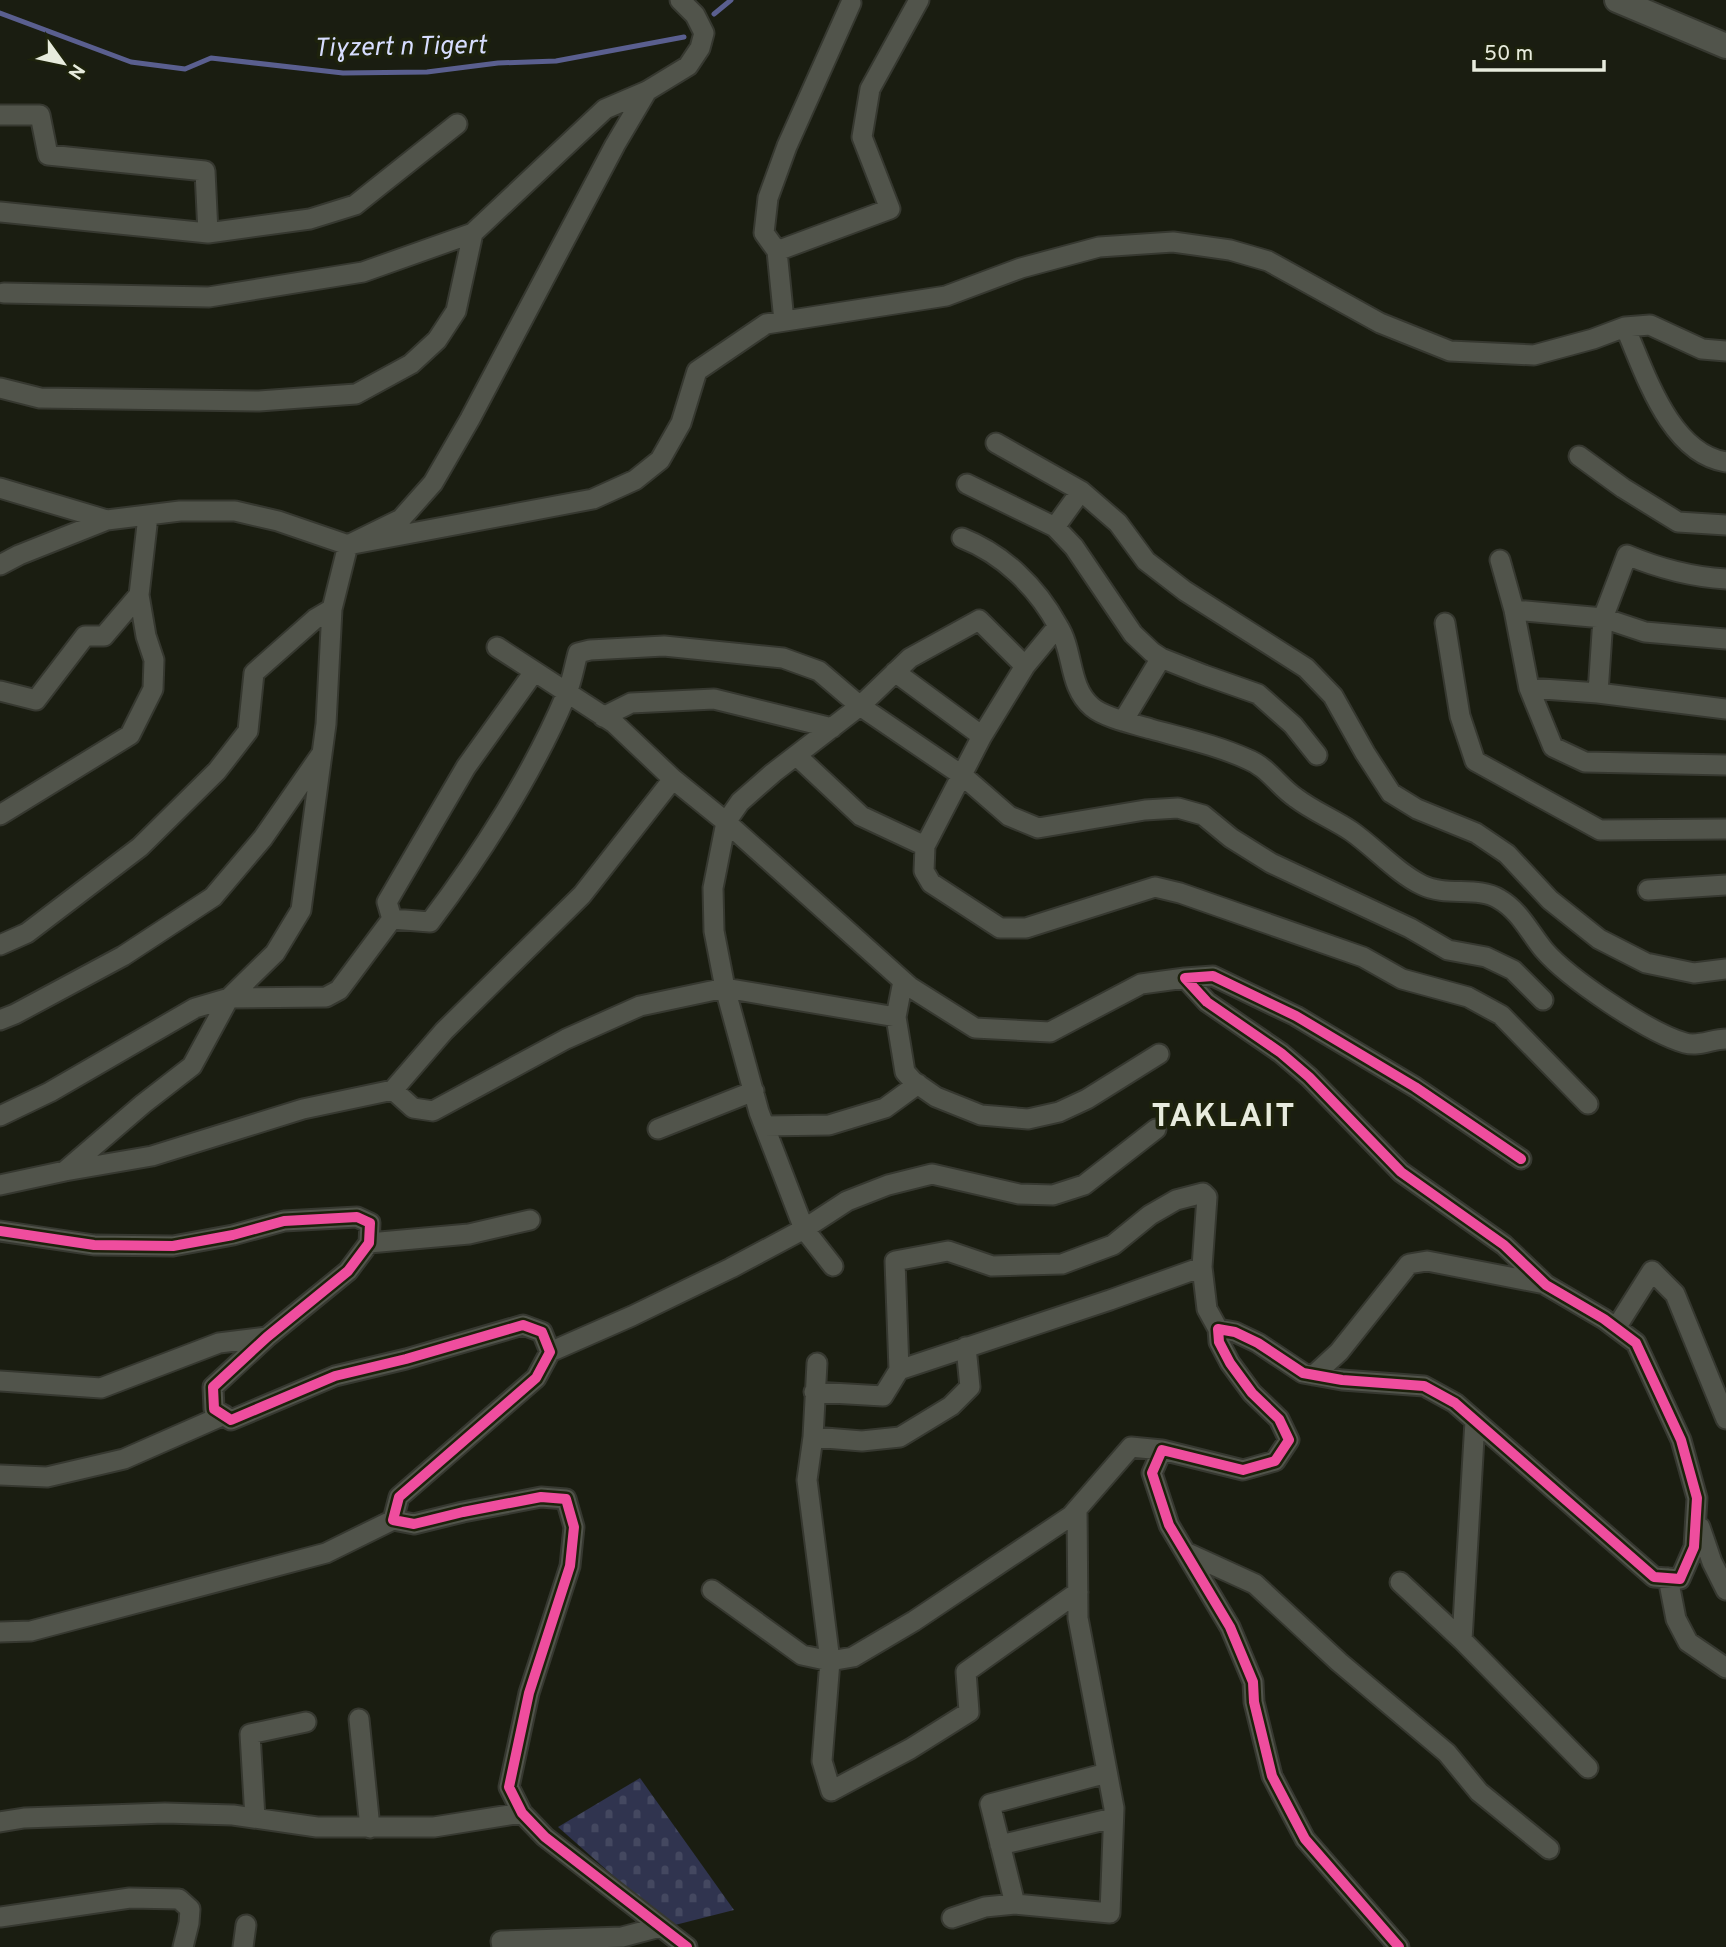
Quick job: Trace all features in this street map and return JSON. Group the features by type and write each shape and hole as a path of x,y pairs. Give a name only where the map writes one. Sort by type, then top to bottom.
{"street":[{"path":"5,293 209,297 363,272 473,233 605,109 647,91 688,66 700,48 704,33 695,15 680,0"},
{"path":"777,251 890,209 862,137 870,89 919,0"},
{"path":"1617,0 1726,46"},
{"path":"1651,0 1726,33"},
{"path":"784,321 777,251 764,233 768,198 787,146 851,3"},
{"path":"65,1171 192,1066 229,998 275,953 301,911 323,752 332,609 348,545 401,519 433,483 470,419 615,145 647,91"},
{"path":"0,115 40,115 48,155 205,170 208,233"},
{"path":"0,212 208,233 310,219 355,205 457,124"},
{"path":"0,388 40,398 259,401 356,394 411,364 437,340 456,311 473,233"},
{"path":"0,565 107,520 180,511 235,512 278,521 348,545 593,499 635,480 660,460 681,423 697,371 766,324 946,296 1021,268 1099,247 1173,242 1230,250 1268,261 1380,323 1450,351 1534,355 1625,327 1650,325 1702,349 1726,351"},
{"path":"1625,327 1665,417 1700,452 1713,460 1726,462"},
{"path":"996,443 1082,491 1118,523 1146,561 1185,591 1306,668 1333,696 1391,793 1417,809 1476,834 1507,854 1550,900 1599,939 1646,964 1694,973 1726,969"},
{"path":"1579,456 1623,488 1678,522 1726,525"},
{"path":"967,484 1055,527 1074,547 1133,634 1161,658 1258,694 1293,725 1317,755"},
{"path":"0,488 107,520"},
{"path":"1055,527 1082,491"},
{"path":"0,815 130,735 153,689 154,660 138,595 148,516"},
{"path":"962,538 978,544 1010,564 1046,607 1066,638 1077,689 1092,708 1123,721 1205,743 1250,759 1265,769 1294,797 1350,831 1420,884 1437,891 1488,893 1500,899 1523,919 1545,951 1575,978 1621,1011 1685,1043 1699,1045 1726,1039"},
{"path":"1598,693 1603,618 1627,555 1662,568 1726,579"},
{"path":"1500,560 1514,610 1529,688 1553,747 1585,762 1726,765"},
{"path":"0,691 36,700 85,636 104,636 138,595"},
{"path":"0,945 27,933 140,847 217,771 248,731 254,673 315,619 332,609"},
{"path":"1514,610 1603,618 1645,632 1726,639"},
{"path":"833,1266 804,1229 765,1126 724,988 714,931 713,888 726,822 740,802 772,773 860,706 910,658 979,620 1025,666"},
{"path":"1445,623 1460,716 1475,761 1600,830 1726,829"},
{"path":"1059,626 1025,666 982,736 925,846 924,871 931,883 1000,929 1026,928 1155,887 1180,893 1363,957 1402,979 1468,997 1501,1015 1588,1104"},
{"path":"393,919 430,922 467,873 533,764 567,693 578,653 664,646 783,658 819,671 860,706 963,776 1009,816 1038,828 1145,810 1178,808 1203,815 1231,838 1271,863 1410,928 1448,950 1486,957 1513,970 1543,1000"},
{"path":"497,648 614,723 673,779 726,822 903,981 975,1028 1050,1032 1141,984 1213,976 1296,1016 1424,1093 1521,1158"},
{"path":"1123,721 1161,658"},
{"path":"393,919 387,902 466,767 534,672"},
{"path":"895,672 982,736"},
{"path":"1529,688 1598,693 1726,709"},
{"path":"603,717 631,703 715,699 832,728"},
{"path":"0,1020 123,956 214,897 263,838 323,752"},
{"path":"797,756 861,816 925,846"},
{"path":"0,1185 152,1156 303,1109 393,1090 444,1031 582,895 673,779"},
{"path":"1648,890 1726,885"},
{"path":"0,1116 50,1092 195,1008 229,998 326,997 333,994 339,990 393,919"},
{"path":"1185,978 1207,1002 1281,1053 1309,1077 1401,1172 1504,1245 1546,1285 1636,1343 1681,1440 1697,1498 1695,1547 1680,1579 1654,1577 1455,1403 1424,1386 1342,1380 1303,1373 1258,1343 1235,1332 1218,1329"},
{"path":"903,981 896,1017 905,1072 936,1097 981,1115 1028,1119 1059,1112 1087,1099 1159,1054"},
{"path":"393,1090 413,1108 432,1111 566,1039 640,1006 724,988 896,1017"},
{"path":"765,1126 829,1125 885,1108 918,1084"},
{"path":"658,1129 754,1091"},
{"path":"394,1520 400,1497 536,1378 550,1352 657,1304 804,1229 847,1201 888,1185 932,1174 1019,1194 1053,1195 1084,1185 1156,1129"},
{"path":"712,1590 803,1656 830,1661 853,1657 914,1621 1071,1516 1131,1447 1162,1450 1243,1470 1275,1461 1289,1440 1279,1419 1252,1393 1230,1363 1219,1342 1218,1329 1207,1309 1202,1267 1207,1197 1203,1193 1176,1200 1150,1215 1113,1245 1062,1264 992,1266 948,1251 894,1261 899,1370 883,1396 814,1392"},
{"path":"0,1231 94,1245 173,1246 233,1235 284,1220 357,1217 370,1223 369,1243 348,1271 267,1337 213,1387 214,1409 231,1420 335,1376 407,1359 523,1325 542,1332 550,1352"},
{"path":"369,1243 469,1234 530,1220"},
{"path":"1314,1375 1339,1352 1409,1264 1427,1261 1546,1285"},
{"path":"899,1370 1202,1267"},
{"path":"1616,1328 1652,1271 1675,1294 1726,1419"},
{"path":"0,1381 101,1388 219,1343 267,1337"},
{"path":"813,1437 862,1441 900,1437 951,1406 970,1387 967,1347"},
{"path":"817,1363 813,1437 807,1480 830,1661 822,1761 831,1791 910,1749 969,1712 966,1672 1078,1592"},
{"path":"0,1475 47,1478 124,1459 224,1415"},
{"path":"1462,1640 1475,1421"},
{"path":"1162,1450 1152,1473 1169,1525 1230,1627 1253,1682 1254,1702 1272,1776 1304,1839 1399,1947"},
{"path":"0,1632 31,1631 326,1553 394,1520 414,1524 541,1497 566,1499 574,1527 570,1566 528,1693 509,1787 522,1813 545,1837 687,1947"},
{"path":"953,1918 985,1907 1015,1904 1110,1913 1114,1808 1078,1618 1077,1509"},
{"path":"1696,1516 1712,1562 1726,1590"},
{"path":"1185,1552 1255,1584 1339,1662 1447,1753 1479,1792 1549,1849"},
{"path":"1668,1578 1675,1619 1688,1642 1726,1668"},
{"path":"1400,1582 1462,1640 1588,1768"},
{"path":"359,1719 370,1828"},
{"path":"255,1818 250,1734 306,1722"},
{"path":"1015,1904 990,1804 1107,1773"},
{"path":"0,1822 24,1818 165,1813 233,1815 317,1828 433,1827 522,1813"},
{"path":"1000,1845 1114,1818"},
{"path":"0,1917 130,1898 179,1899 190,1909 183,1947"},
{"path":"243,1947 246,1925"},
{"path":"502,1947 501,1941 622,1937 660,1927"}],"green space":[{"path":"640,1778 734,1910 675,1925 635,1895 558,1827"}],"waterway":[{"name":"Tiɣzert n Tigert","path":"714,14 731,0"},
{"name":"Tiɣzert n Tigert","path":"0,13 131,62 185,69 211,58 343,73 427,72 498,63 556,61 684,37"}],"cycle path":[{"path":"1399,1947 1305,1839 1272,1776 1254,1702 1253,1682 1230,1627 1169,1525 1152,1473 1162,1450 1243,1470 1275,1461 1289,1440 1279,1419 1252,1393 1230,1363 1219,1342 1218,1329 1235,1332 1258,1343 1303,1373 1342,1380 1424,1386 1455,1403 1654,1577 1680,1579 1694,1547 1697,1498 1681,1440 1636,1343 1604,1319 1546,1285 1504,1245 1401,1172 1309,1077 1281,1053 1207,1002 1185,978 1213,976 1296,1016 1415,1087 1521,1159"},
{"path":"0,1231 94,1245 173,1246 233,1235 284,1221 357,1217 370,1223 369,1243 348,1271 267,1337 213,1387 214,1409 231,1420 335,1376 406,1359 523,1325 542,1332 550,1352 536,1378 399,1497 393,1520 414,1524 541,1497 566,1499 574,1527 570,1566 529,1693 509,1787 522,1813 545,1837 687,1947"}],"district":[{"name":"TAKLAIT","path":"1224,1118"}]}
